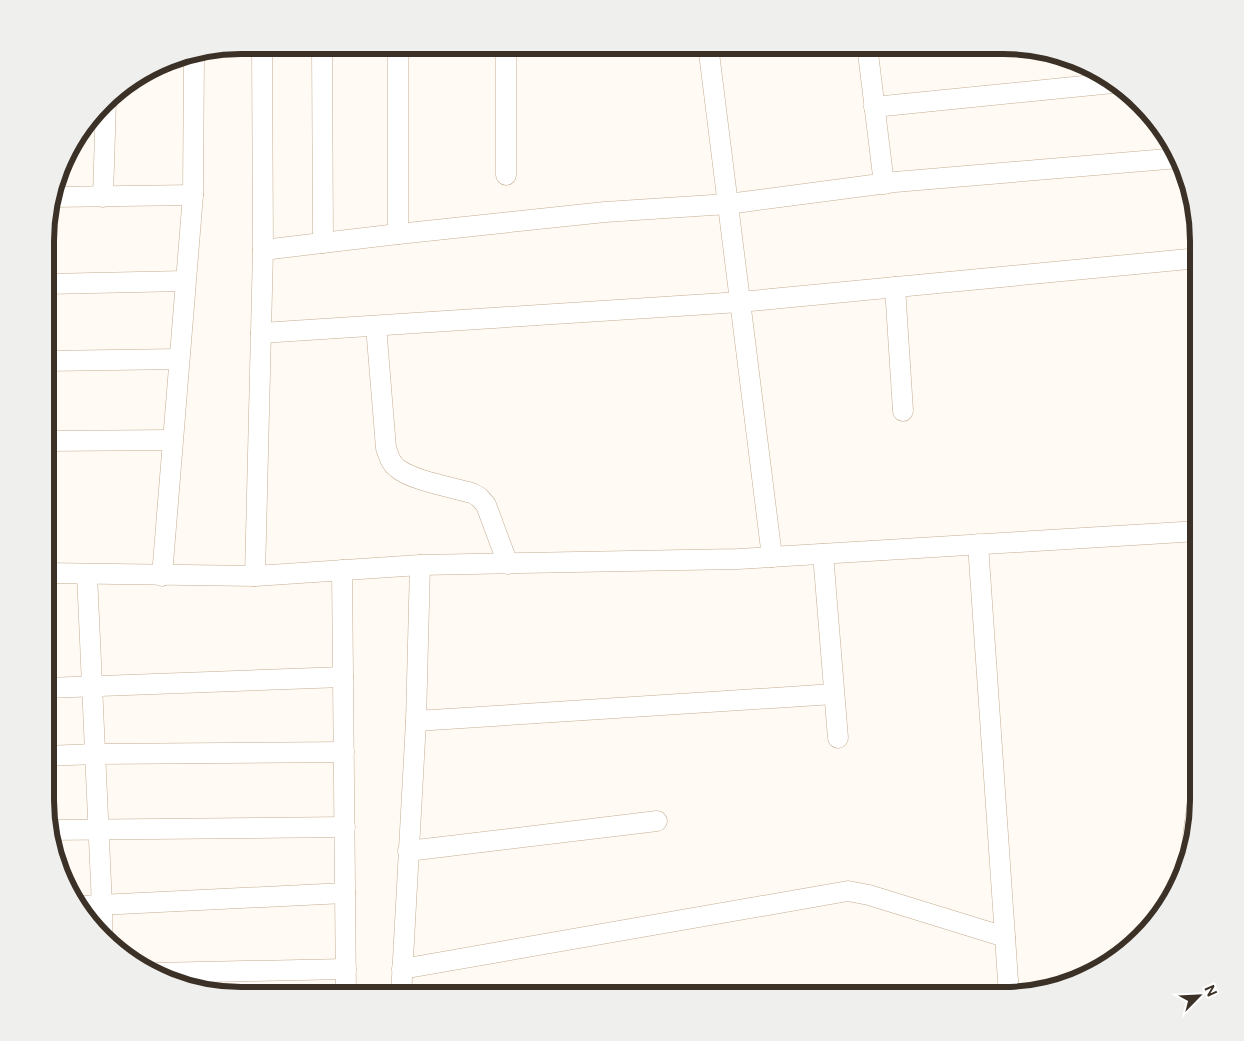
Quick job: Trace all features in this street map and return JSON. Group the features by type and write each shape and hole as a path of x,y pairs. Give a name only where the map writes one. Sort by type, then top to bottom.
{"street":[{"path":"255,576 264,250 262,54"},
{"path":"322,54 323,243"},
{"path":"398,54 398,234"},
{"path":"506,54 506,175"},
{"path":"709,54 772,557"},
{"path":"868,54 884,184"},
{"path":"162,576 193,195 194,60"},
{"path":"874,107 1105,84"},
{"path":"98,120 103,197"},
{"path":"264,250 605,212 728,204 884,184 1171,159"},
{"path":"59,197 193,195"},
{"path":"261,333 740,302 1190,259"},
{"path":"54,284 185,281"},
{"path":"894,287 903,411"},
{"path":"376,326 386,448 390,460 396,468 409,475 472,493 479,497 486,505 508,564"},
{"path":"54,361 179,359"},
{"path":"54,441 172,440"},
{"path":"54,573 255,576 420,565 738,559 1190,531"},
{"path":"978,544 1008,987"},
{"path":"823,554 838,738"},
{"path":"401,987 416,721 420,565"},
{"path":"342,570 346,987"},
{"path":"87,574 102,926"},
{"path":"54,688 343,677"},
{"path":"416,721 834,694"},
{"path":"54,756 344,752"},
{"path":"408,851 657,821"},
{"path":"56,830 344,827"},
{"path":"402,969 848,891 869,895 1005,936"},
{"path":"86,906 345,893"},
{"path":"168,973 346,969"}]}
